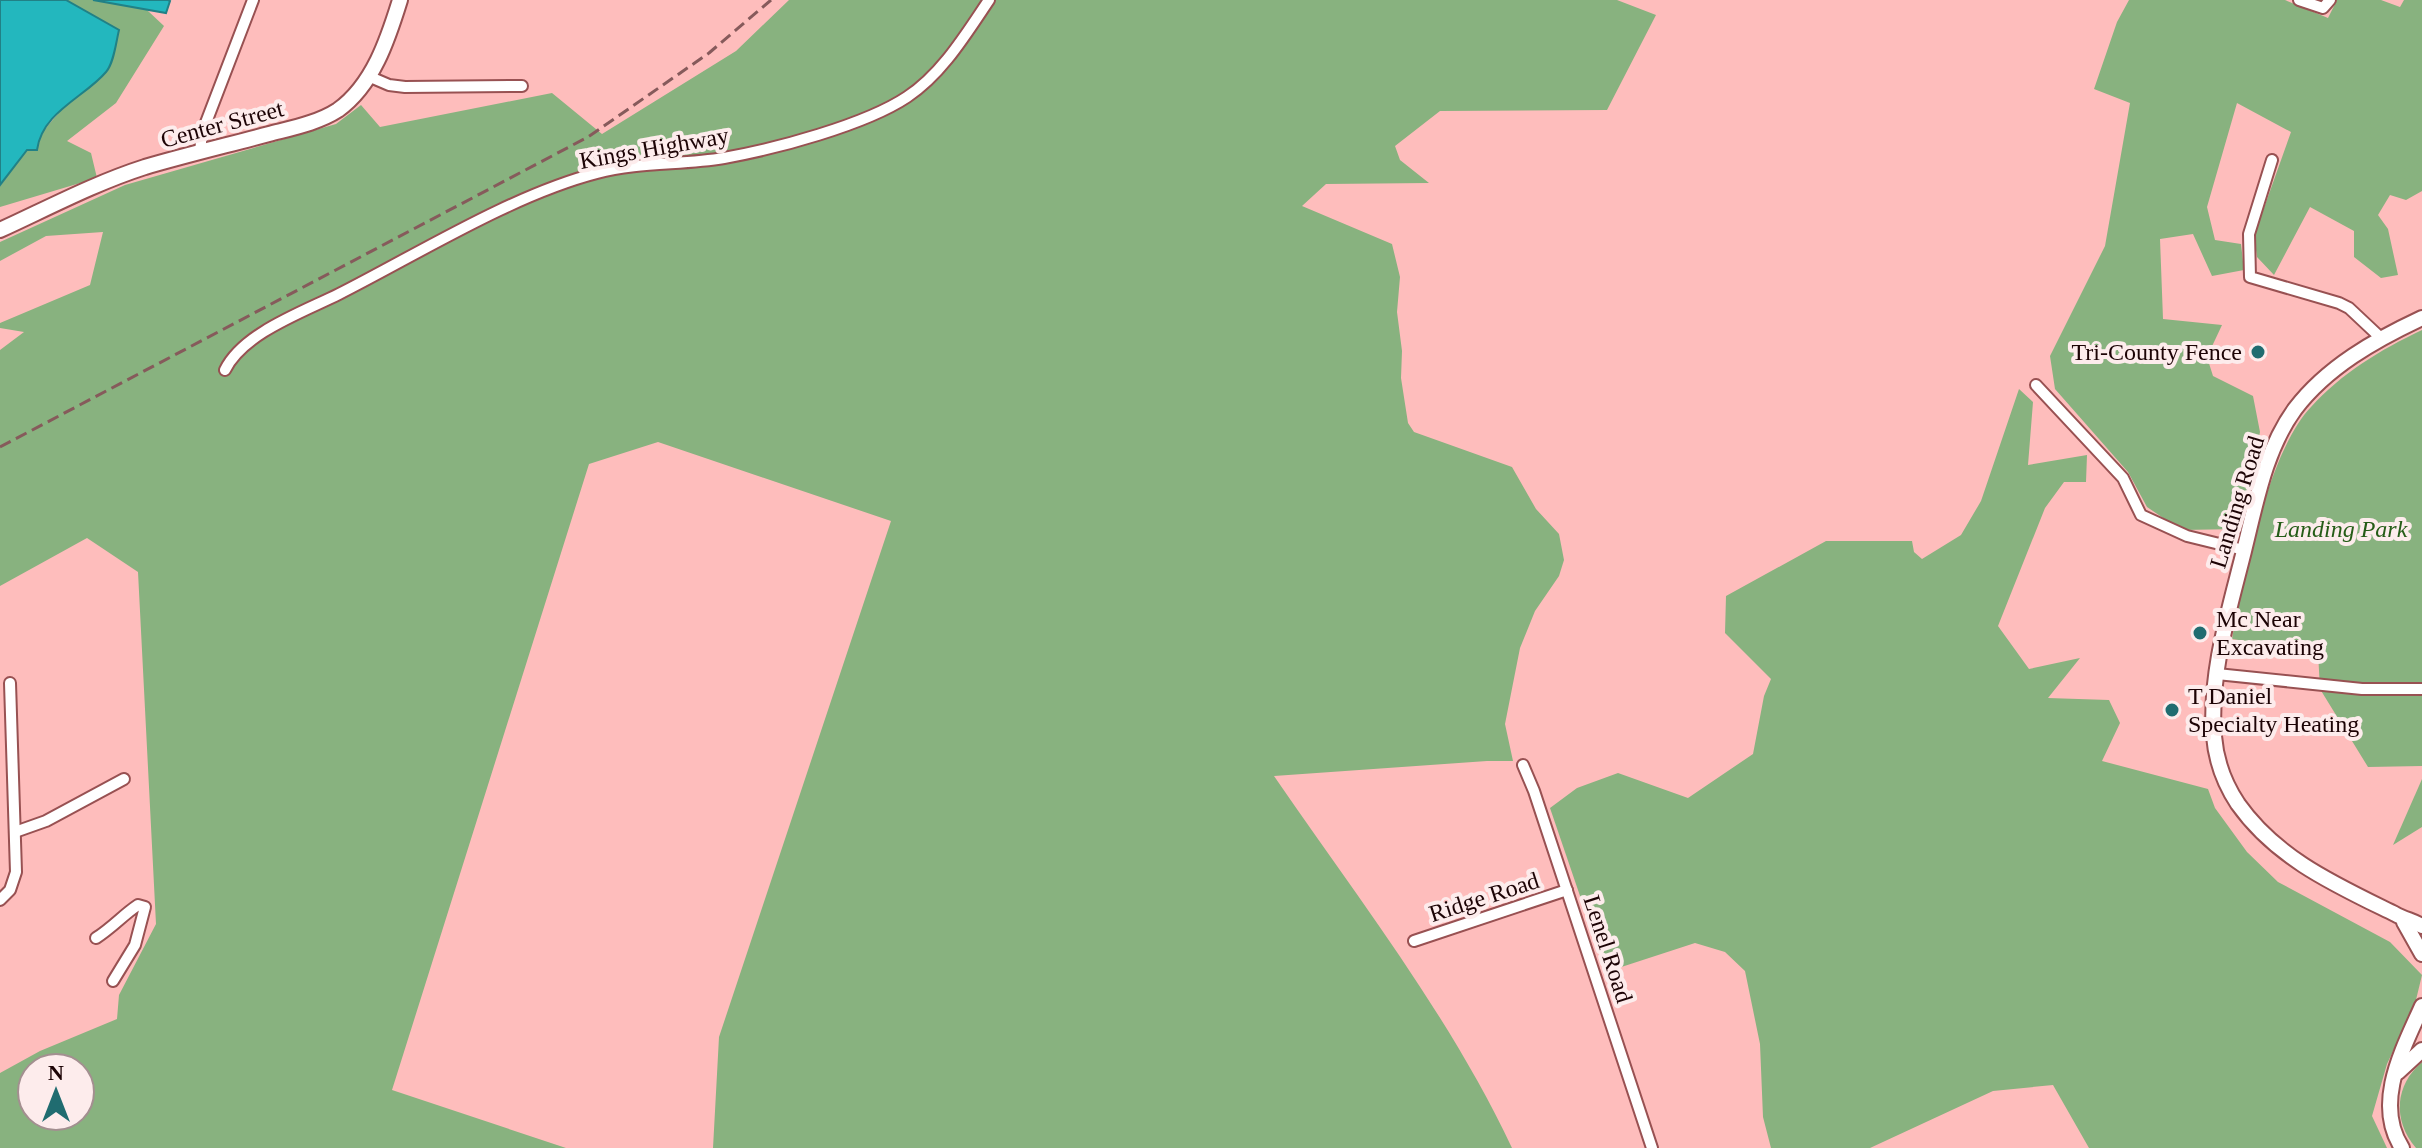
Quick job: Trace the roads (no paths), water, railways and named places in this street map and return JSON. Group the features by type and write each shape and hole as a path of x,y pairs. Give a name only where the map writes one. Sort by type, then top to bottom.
{"main road":[{"name":"Center Street","path":"0,230 114,178 316,121 336,111 368,76 400,0"},
{"name":"Landing Road","path":"2402,919 2291,859 2261,831 2239,806 2223,777 2213,722 2217,674 2244,550 2269,461 2294,411 2331,372 2422,318"},
{"path":"2402,919 2422,926"},
{"path":"2402,919 2422,936"},
{"path":"2402,919 2422,954"},
{"path":"2402,1148 2393,1132 2389,1114 2391,1089 2400,1056 2422,1006"},
{"path":"2397,1072 2422,1050"}],"street":[{"path":"200,152 202,133 253,0"},
{"name":"Kings Highway","path":"225,370 241,346 468,227 561,185 598,173 723,158 826,131 884,110 909,96 932,75 989,0"},
{"path":"2299,0 2327,4"},
{"path":"368,76 389,85 405,87 522,86"},
{"path":"2272,160 2249,234 2250,277 2339,303 2349,308 2382,339"},
{"path":"2036,385 2123,478 2141,515 2187,536 2244,550"},
{"path":"2217,674 2362,689 2422,689"},
{"path":"0,900 10,890 15,878 15,832 6,738 10,683"},
{"name":"Lenel Road","path":"1523,765 1652,1148"},
{"path":"15,832 46,821 124,779"},
{"name":"Ridge Road","path":"1414,941 1567,890"},
{"path":"96,938 118,924 132,909 142,904 145,907 135,945 113,981"}],"water":[{"path":"0,0 66,0 119,30 113,58 106,72 55,115 47,125 37,150 27,150 0,185"},
{"path":"93,0 168,0 170,1 166,13"}],"railway":[{"path":"0,447 588,137 709,53 771,0"}],"place":[{"name":"Tri-County Fence","path":"2258,352"},
{"name":"Mc Near Excavating","path":"2200,633"},
{"name":"T Daniel Specialty Heating","path":"2172,710"}],"park label":[{"name":"Landing Park","path":"2341,529"}]}
